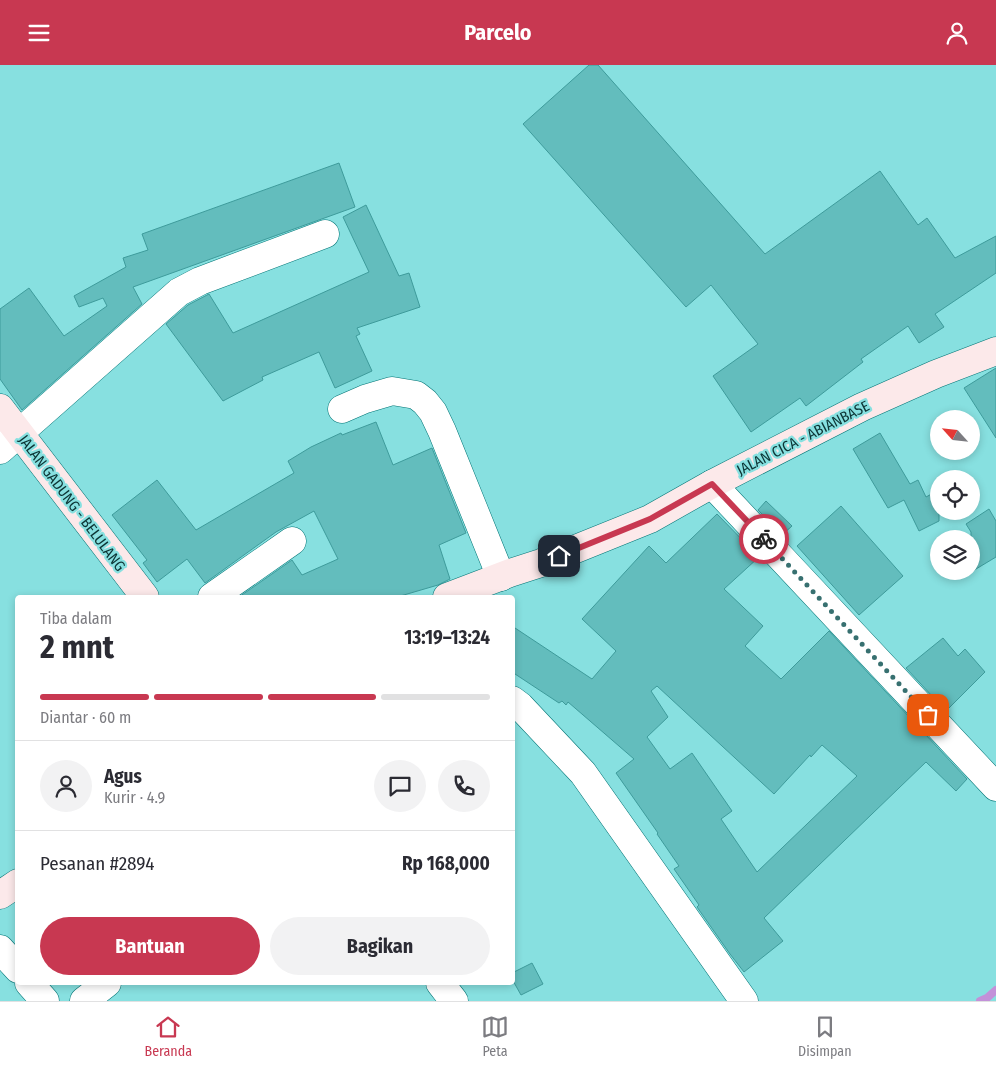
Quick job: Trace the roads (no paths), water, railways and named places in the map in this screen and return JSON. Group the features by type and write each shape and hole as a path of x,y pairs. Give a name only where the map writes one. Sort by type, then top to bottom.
{"street":[{"path":"9,442 180,292 200,281 325,235"},
{"name":"JALAN CICA - ABIANBASE","path":"452,595 541,563 650,519 712,484 862,407 936,373 996,351"},
{"path":"342,409 365,399 392,391 416,395 425,402 433,412 442,431 501,577"},
{"name":"JALAN GADUNG - BELULANG","path":"0,408 9,442 142,595"},
{"path":"712,484 996,787"},
{"path":"215,595 292,541"},
{"path":"515,703 583,773 744,1001"},
{"path":"0,895 15,885"},
{"path":"0,949 15,966"},
{"path":"31,985 45,1001"},
{"path":"84,1001 104,985"},
{"path":"442,985 454,1001"}],"waterway":[{"path":"980,1001 996,990"}]}
